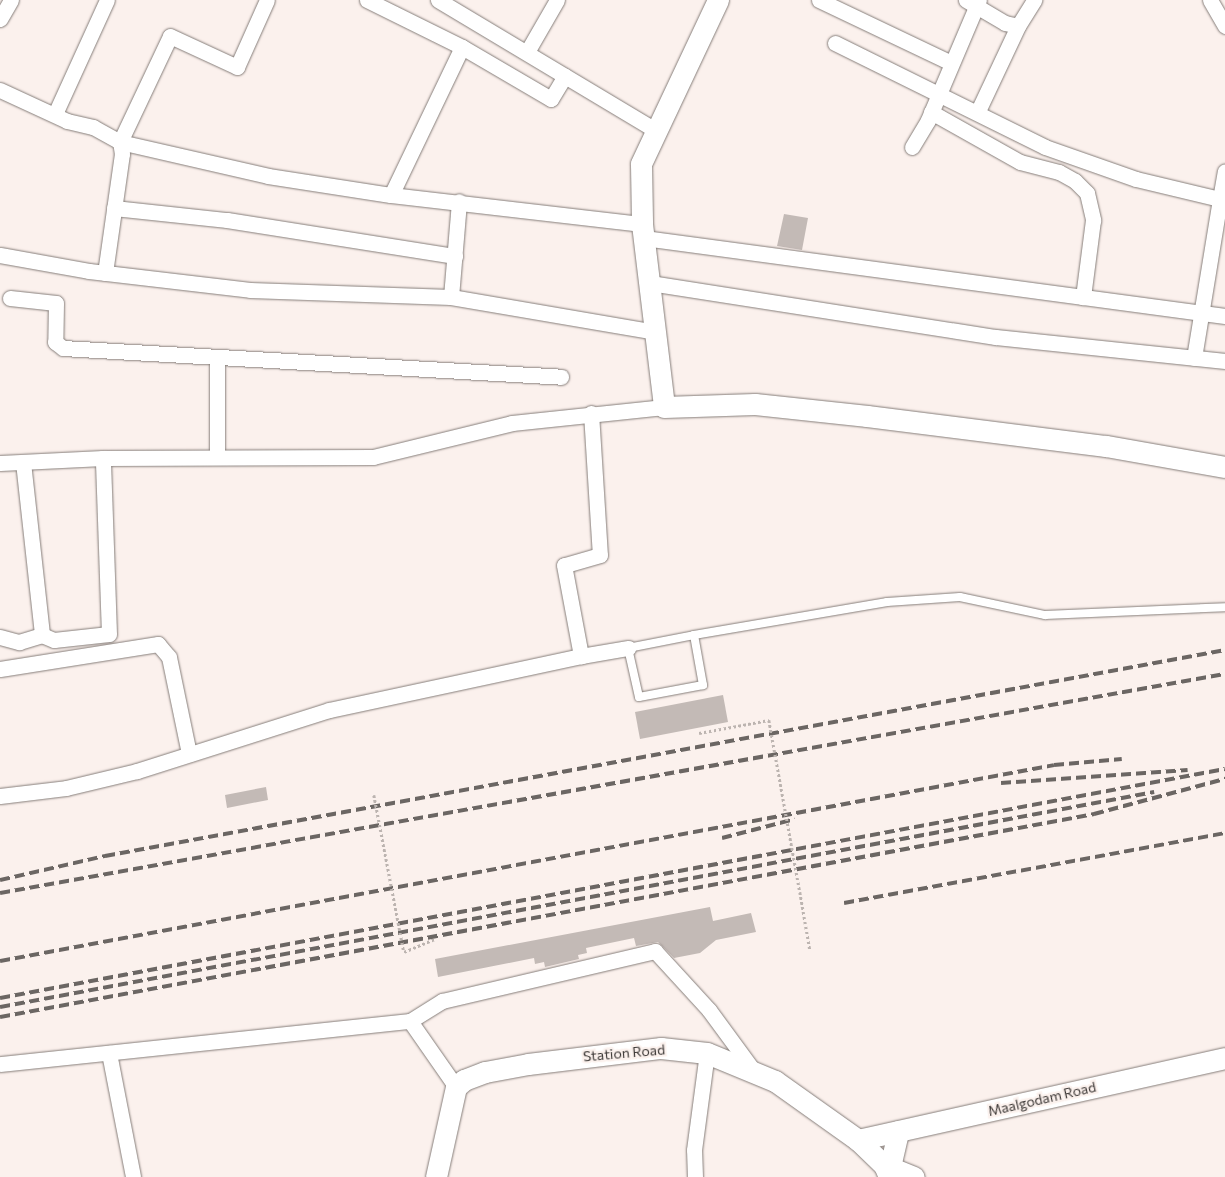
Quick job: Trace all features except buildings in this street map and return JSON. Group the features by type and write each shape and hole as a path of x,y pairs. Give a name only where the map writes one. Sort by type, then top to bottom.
{"street":[{"path":"0,19 11,0"},
{"path":"55,114 107,0"},
{"path":"105,273 122,154 120,142 170,36 237,67 267,0"},
{"path":"367,0 399,18 430,28 551,99 565,76"},
{"path":"438,0 657,131"},
{"path":"526,52 558,0"},
{"path":"664,407 643,231 641,164 718,0"},
{"path":"819,0 951,63"},
{"path":"978,111 1018,26 1034,0"},
{"path":"1210,0 1225,26"},
{"path":"912,146 931,112 974,2 1005,23 1018,26"},
{"path":"835,43 978,111 1046,147 1136,179 1220,199"},
{"path":"391,195 462,47"},
{"path":"0,90 55,114 93,127 120,142 268,176 391,195 459,201 643,231 1083,297 1225,316"},
{"path":"931,112 1020,162 1059,172 1075,181 1087,193 1093,220 1083,297"},
{"path":"1194,358 1225,171"},
{"path":"450,297 459,201"},
{"path":"114,208 227,220 454,256"},
{"path":"0,255 105,273 250,290 450,297 655,332"},
{"path":"650,283 996,337 1225,361"},
{"path":"10,298 56,303 54,339 59,348 560,377"},
{"path":"217,358 218,456"},
{"path":"0,463 103,458 218,456 373,457 512,422 664,407 755,404 1106,446 1225,466"},
{"path":"581,656 564,565 600,555 591,413"},
{"path":"103,458 109,634 114,651"},
{"path":"23,462 42,635"},
{"path":"0,637 19,642 42,635 54,640 109,634"},
{"path":"0,669 158,644 169,657 189,754"},
{"path":"0,796 66,788 189,754 329,710 581,656 628,648"},
{"path":"0,1064 410,1021 442,1000 656,951 709,1010 753,1070"},
{"path":"410,1021 456,1086 436,1177"},
{"name":"Station Road","path":"456,1086 486,1072 567,1059 652,1049 707,1053 753,1070 810,1104 858,1140 888,1170 914,1177"},
{"path":"109,1053 133,1177"},
{"path":"695,1177 694,1150 707,1053"},
{"name":"Maalgodam Road","path":"858,1140 1225,1058"},
{"path":"888,1170 898,1131"}],"lane":[{"path":"694,635 703,685 639,697 628,648 694,635 887,602 960,597 1045,615 1225,607"}],"path":[{"path":"698,733 769,720 810,950"},
{"path":"374,795 404,952 434,939"}],"railway":[{"path":"0,880 105,856 1225,650"},
{"path":"0,893 1225,674"},
{"path":"0,961 1054,765 1122,759"},
{"path":"0,998 1225,769"},
{"path":"1001,783 1188,770"},
{"path":"0,1017 1094,814 1225,779"},
{"path":"0,1007 1154,792"},
{"path":"722,838 795,819"},
{"path":"844,903 1225,833"}]}
